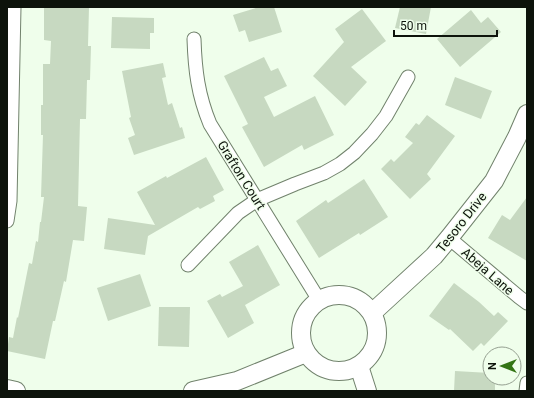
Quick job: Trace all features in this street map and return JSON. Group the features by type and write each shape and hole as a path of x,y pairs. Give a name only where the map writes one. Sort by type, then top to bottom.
{"street":[{"path":"7,221 10,201 10,49 14,7"},
{"name":"Grafton Court","path":"194,39 194,63 197,79 203,107 210,124 319,300"},
{"path":"188,265 238,213 257,200 324,173 340,164 354,153 386,116 408,77"},
{"name":"Tesoro Drive","path":"372,312 434,256 449,238 494,181 526,121"},
{"name":"Abeja Lane","path":"449,238 519,298 527,303"},
{"path":"334,294 348,295 362,302 372,312 377,325 377,342 370,357 359,366 345,372 330,371 315,364 306,353 301,340 302,324 307,311 319,300 334,294"},
{"path":"193,391 240,386 306,353"},
{"path":"359,366 367,391"},
{"path":"526,391 527,383"},
{"path":"7,389 16,391"}],"building":[{"path":"44,7 89,7 88,46 91,46 90,80 87,80 86,119 80,119 78,206 87,207 84,241 73,240 66,282 64,281 55,321 53,321 45,359 7,351 9,337 13,338 17,317 18,318 29,263 32,264 36,241 38,242 44,197 41,197 43,135 41,135 41,105 43,105 43,64 50,64 51,41 44,40"},
{"path":"259,7 274,7 282,32 249,42 245,30 239,32 233,15"},
{"path":"400,7 431,7 426,34 395,28"},
{"path":"362,9 386,41 351,67 367,82 345,106 313,76 344,42 335,29"},
{"path":"471,10 481,23 488,17 501,32 460,67 437,39"},
{"path":"112,17 154,18 154,33 150,33 150,49 111,48"},
{"path":"264,57 271,71 278,68 287,86 264,97 274,117 315,96 334,135 304,150 302,145 264,167 242,127 248,124 224,76"},
{"path":"163,63 166,77 162,78 168,105 172,103 180,128 182,127 185,138 134,155 128,138 135,135 129,118 131,117 122,71"},
{"path":"455,77 492,91 481,119 445,105"},
{"path":"427,115 455,136 427,174 431,179 410,199 381,169 391,159 394,162 413,143 405,137 416,123 419,125"},
{"path":"206,157 224,190 213,196 215,201 200,209 198,207 148,236 145,255 104,249 108,218 155,225 137,192"},
{"path":"364,179 388,217 319,258 296,221 326,200 328,203"},
{"path":"527,197 527,261 488,238 502,215 510,220"},
{"path":"258,245 280,285 245,305 254,323 228,338 207,301 220,294 222,297 243,286 229,262"},
{"path":"140,274 151,306 108,321 97,288"},
{"path":"454,283 479,302 494,316 498,312 508,321 484,346 481,343 473,351 450,329 449,330 429,316"},
{"path":"159,307 190,307 189,347 158,346"},
{"path":"455,371 482,373 482,386 495,386 495,391 454,391"}]}
